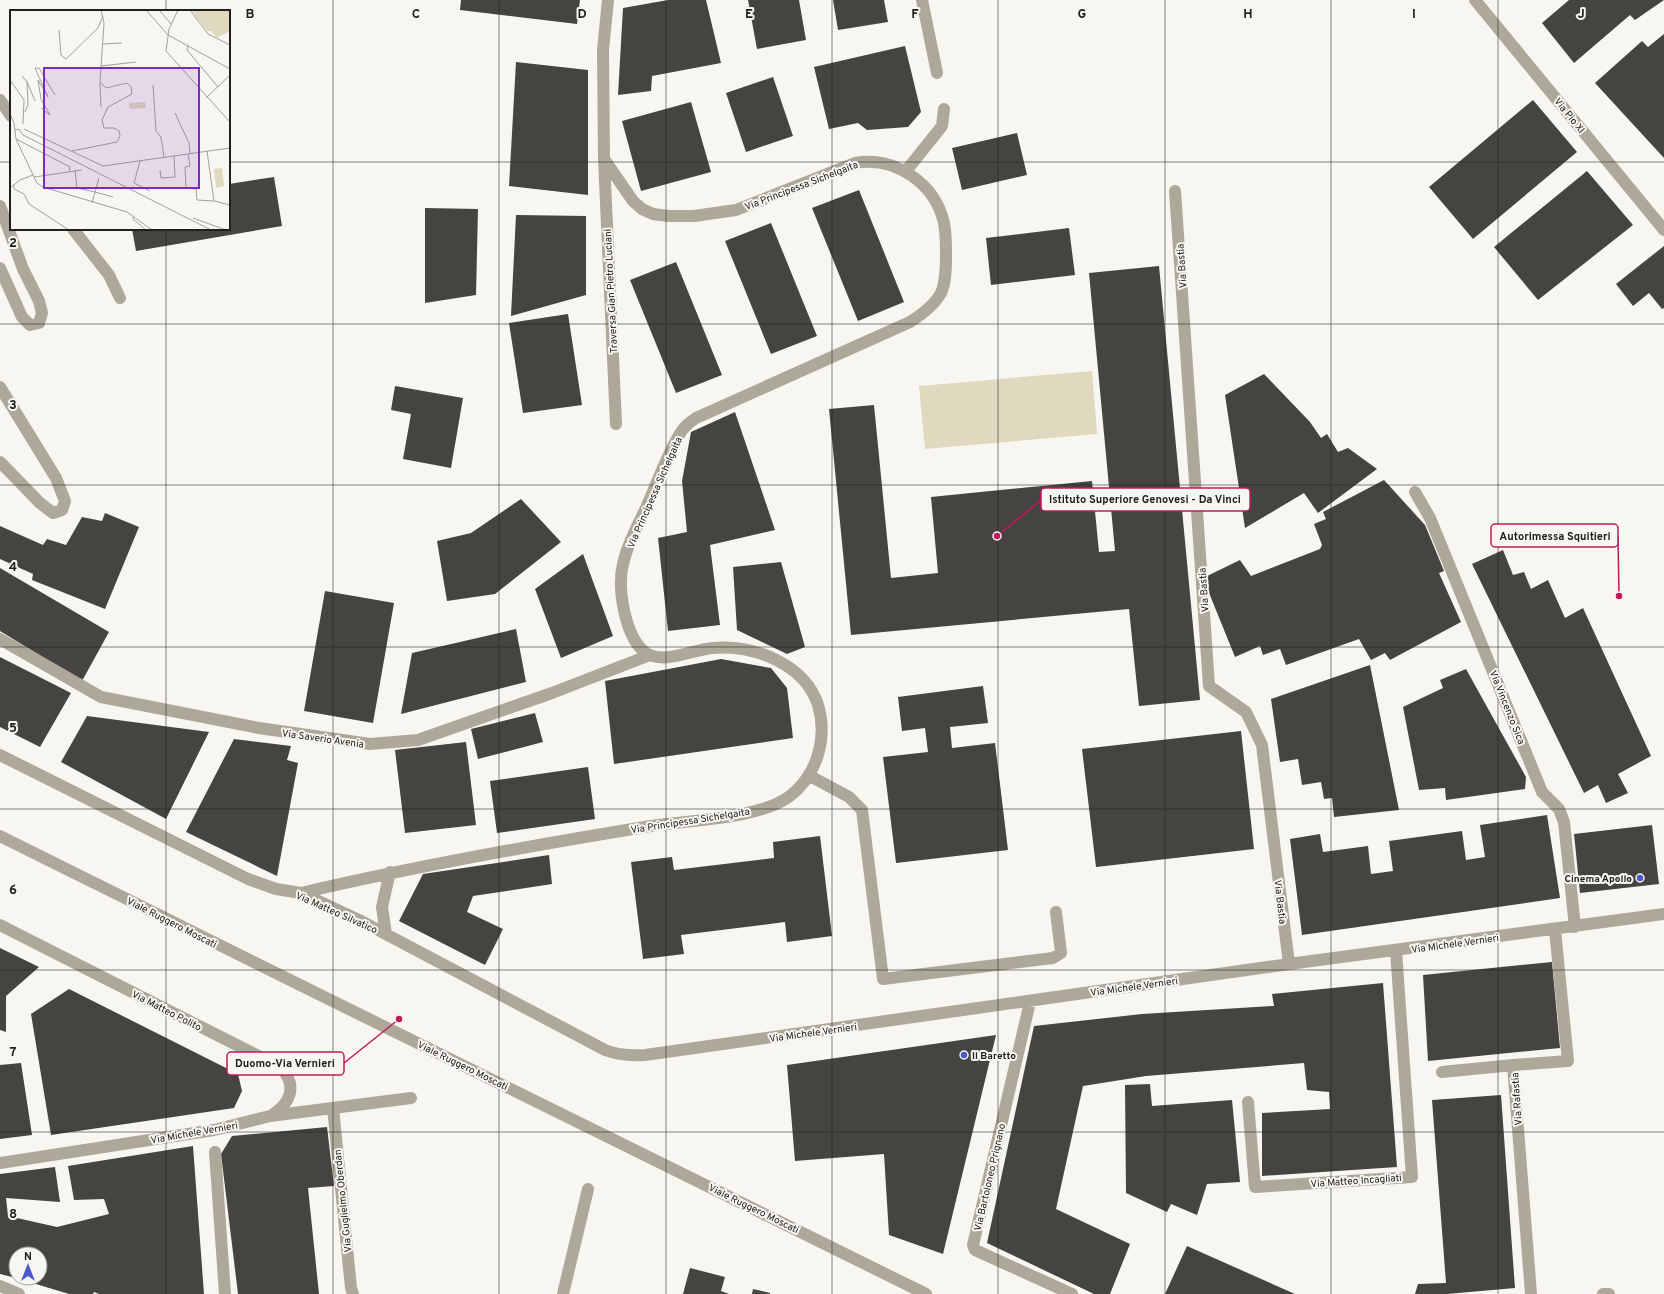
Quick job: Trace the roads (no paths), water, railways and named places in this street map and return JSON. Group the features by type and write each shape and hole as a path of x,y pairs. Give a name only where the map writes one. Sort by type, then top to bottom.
{"street":[{"path":"604,159 603,50 608,0"},
{"path":"922,0 937,73"},
{"name":"Via Pio XI","path":"1475,0 1664,230"},
{"path":"0,100 10,115"},
{"path":"906,171 942,126 944,109"},
{"name":"Via Principessa Sichelgaita","path":"301,893 390,872 653,825 748,813 772,806 789,797 810,776 821,739 821,722 817,703 800,676 789,668 764,655 724,647 700,649 674,656 650,655 637,645 629,630 622,594 623,564 668,458 679,435 687,424 696,418 910,322 923,314 935,302 941,293 946,264 944,225 941,214 930,191 906,171 885,162 865,161 855,162 736,210 694,216 668,216 653,214 637,205 604,159"},
{"name":"Traversa Gian Pietro Luciani","path":"604,159 616,424"},
{"name":"Via Bastia","path":"1176,191 1209,686 1246,712 1262,745 1289,964"},
{"path":"0,206 23,269 42,313 39,323 30,324 22,317 0,268"},
{"path":"74,230 109,275 120,298"},
{"path":"0,387 56,478 64,501 62,510 53,513 40,503 0,462"},
{"name":"Via Vincenzo Sica","path":"1415,492 1430,518 1542,792 1559,809 1564,822 1575,927"},
{"name":"Via Saverio Avenia","path":"0,639 101,697 259,728 370,744 418,740 552,693 650,655"},
{"name":"Via Matteo Silvatico","path":"0,755 248,879 276,889 301,893 386,934 605,1050"},
{"path":"810,776 850,797 862,810 883,980 1053,958 1060,953 1056,912"},
{"name":"Viale Ruggero Moscati","path":"0,836 343,1007 590,1127 926,1294"},
{"path":"386,934 382,907 390,872"},
{"name":"Via Michele Vernieri","path":"605,1050 620,1055 645,1055 1030,1002 1289,964 1555,930 1664,914"},
{"name":"Via Matteo Polito","path":"0,924 280,1067 288,1078 290,1093 288,1100 282,1109 270,1116"},
{"name":"Via Rafastia","path":"1531,1294 1514,1065 1568,1060 1555,930"},
{"name":"Via Matteo Incagliati","path":"1248,1102 1255,1187 1412,1177 1396,951"},
{"name":"Via Bartoloneo Prignano","path":"1030,1002 973,1245 975,1250 1072,1294"},
{"path":"1442,1072 1514,1065"},
{"name":"Via Michele Vernieri","path":"0,1163 214,1130 270,1116 411,1098"},
{"name":"Via Guglielmo Oberdan","path":"333,1108 351,1288 353,1294"},
{"path":"215,1152 225,1294"},
{"path":"563,1294 588,1189"},
{"path":"0,1286 19,1294"},
{"path":"1603,1294 1609,1294"}],"place":[{"name":"Istituto Superiore Genovesi - Da Vinci","path":"997,536"},
{"name":"Autorimessa Squitieri","path":"1619,596"},
{"name":"Cinema Apollo","path":"1640,878"},
{"name":"Duomo-Via Vernieri","path":"399,1019"},
{"name":"Il Baretto","path":"964,1055"}]}
